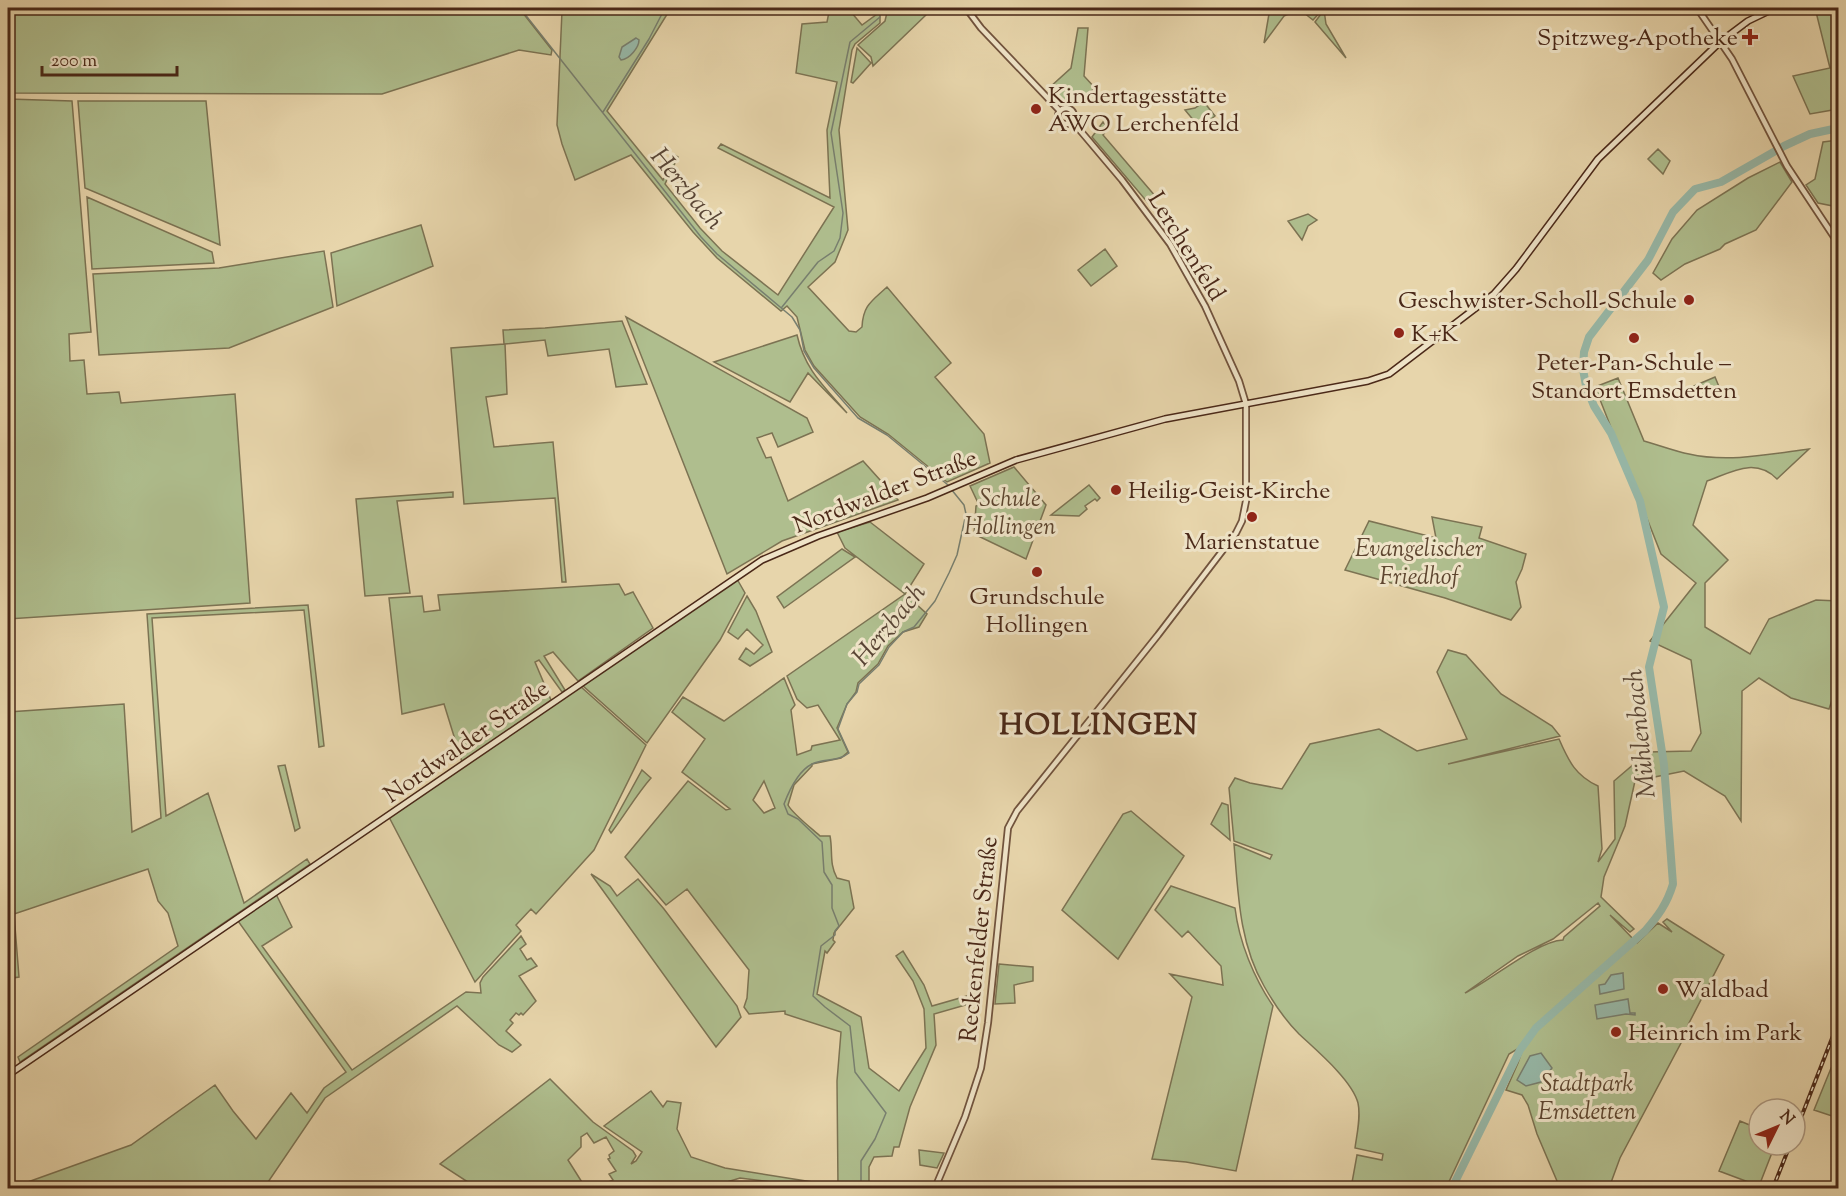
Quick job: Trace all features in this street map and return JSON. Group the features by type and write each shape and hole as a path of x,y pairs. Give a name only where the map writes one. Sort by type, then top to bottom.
{"main road":[{"name":"Nordwalder Straße","path":"8,1075 762,560 818,536 910,505 1016,460 1165,419 1368,381 1389,374 1501,288 1598,159 1720,42 1748,21 1774,8"}],"street":[{"path":"966,8 981,28 1060,111"},
{"path":"1697,8 1739,72 1782,158 1839,243"},
{"path":"1065,108 1071,109 1074,114 1072,122 1068,124 1061,122 1058,117 1060,111 1065,108"},
{"name":"Lerchenfeld","path":"1072,122 1122,180 1180,260 1210,316 1237,377 1246,404"},
{"name":"Reckenfelder Straße","path":"935,1188 976,1089 984,1055 1008,828 1017,811 1162,630 1240,526 1246,501 1246,404"}],"green space":[{"path":"8,8 519,8 552,50 551,55 519,50 382,94 8,93"},
{"path":"671,8 607,111 663,180 675,155 678,157 665,184 700,228 722,251 778,295 834,207 718,148 721,144 830,198 827,130 837,82 796,73 802,24 827,22 829,12 851,12 862,25 880,12 880,23 855,44 852,50 839,130 848,230 835,262 808,287 849,331 856,332 862,327 866,308 887,287 951,363 935,377 984,434 990,463 947,482 888,434 860,417 814,366 805,350 797,317 787,306 781,311 717,258 631,155 575,180 557,125 562,11"},
{"path":"888,8 914,8 927,14 873,66 871,57 858,45 885,21"},
{"path":"1270,8 1324,8 1313,20 1299,9 1284,16 1264,43"},
{"path":"1815,8 1838,8 1838,109 1810,114 1793,76 1830,68"},
{"path":"1324,10 1326,24 1346,58 1315,22"},
{"path":"1078,28 1088,28 1084,76 1095,88 1085,96 1082,92 1076,96 1079,101 1064,101 1049,88 1071,68"},
{"path":"857,48 871,63 853,83 851,82"},
{"path":"8,99 72,101 91,332 69,334 70,361 84,360 87,394 119,392 121,403 235,394 250,603 8,619"},
{"path":"78,101 206,101 220,245 85,188"},
{"path":"1204,102 1215,116 1200,128 1185,110 1195,108"},
{"path":"1103,122 1108,128 1103,135 1156,197 1149,204 1092,137"},
{"path":"1838,140 1838,207 1818,203 1806,185 1815,179 1823,142"},
{"path":"1658,149 1670,161 1663,174 1648,159"},
{"path":"1780,162 1792,182 1756,230 1685,264 1661,280 1653,273 1672,239 1697,210 1748,178"},
{"path":"87,197 212,252 214,263 92,269"},
{"path":"1308,214 1317,220 1308,226 1302,240 1288,221"},
{"path":"421,225 433,266 337,306 331,253"},
{"path":"1105,249 1117,266 1091,286 1078,270"},
{"path":"324,251 333,307 229,348 99,355 93,274 219,268"},
{"path":"626,317 807,418 813,432 778,447 772,433 757,438 766,458 771,457 788,501 863,461 898,500 782,541 727,574"},
{"path":"622,321 647,384 616,387 609,349 548,356 545,340 505,344 507,394 486,397 494,447 553,442 566,582 562,582 555,498 464,504 451,348 504,344 503,330"},
{"path":"797,335 810,368 847,413 808,373 790,402 714,362"},
{"path":"1715,377 1720,389 1698,398 1694,386"},
{"name":"Stadtpark Emsdetten","path":"1618,378 1644,441 1678,451 1704,457 1734,458 1809,449 1777,479 1769,472 1760,469 1743,468 1707,481 1693,525 1728,560 1705,583 1705,627 1750,654 1769,619 1816,600 1838,601 1838,682 1829,709 1791,698 1759,678 1742,691 1741,821 1725,796 1684,771 1635,781 1625,826 1604,877 1601,897 1634,929 1630,932 1610,915 1637,943 1658,923 1672,932 1663,922 1667,919 1724,955 1688,1025 1690,1026 1620,1158 1609,1188 1560,1188 1537,1134 1528,1105 1522,1095 1506,1090 1524,1045 1509,1054 1446,1188 1351,1188 1357,1155 1382,1160 1383,1154 1355,1148 1358,1103 1349,1085 1285,1017 1256,970 1249,952 1241,917 1234,844 1270,859 1272,855 1234,841 1229,788 1235,778 1282,789 1310,744 1379,729 1417,751 1467,739 1437,672 1448,650 1466,655 1501,694 1552,726 1560,736 1448,764 1559,739 1574,767 1584,778 1598,786 1602,849 1598,862 1615,839 1614,781 1648,752 1691,751 1701,733 1691,660 1650,641 1696,583 1661,554 1595,387","holes":["1598,903 1600,906 1563,940 1552,942 1527,954 1465,993 1518,956 1553,939"]},
{"name":"Schule Hollingen","path":"1014,467 1046,505 1026,559 974,534 976,506 979,505 970,486"},
{"path":"1089,485 1100,498 1085,506 1087,509 1079,516 1051,515"},
{"path":"453,492 453,497 397,501 410,593 365,596 356,499"},
{"name":"Evangelischer Friedhof","path":"1432,517 1482,527 1479,538 1526,554 1516,582 1521,607 1511,620 1445,598 1345,570 1369,521 1436,538"},
{"path":"870,522 924,564 905,594 845,548 837,532"},
{"path":"842,549 855,557 784,608 777,597"},
{"path":"737,579 745,593 720,640 647,743 582,685"},
{"path":"619,584 625,595 633,592 653,628 578,681 553,652 544,656 565,690 562,692 539,660 535,662 551,700 462,762 444,704 402,714 389,598 422,596 424,612 440,610 438,595"},
{"path":"905,594 927,614 919,627 903,632 888,646 878,664 858,683 856,692 847,704 837,728 848,752 841,758 812,764 794,785 788,805 820,836 830,836 832,863 837,878 849,881 854,908 834,933 835,942 827,953 825,951 817,994 861,1017 869,1068 899,1091 926,1048 924,1009 913,981 896,956 903,951 924,985 932,1006 967,996 969,1004 934,1014 936,1045 910,1107 899,1147 894,1147 892,1156 874,1157 869,1167 869,1188 817,1188 740,1178 707,1188 600,1188 599,1186 613,1180 609,1174 616,1171 608,1159 614,1151 606,1137 594,1143 587,1133 581,1137 581,1147 568,1160 585,1187 583,1188 477,1188 440,1164 550,1079 593,1122 633,1151 636,1156 631,1164 642,1152 604,1126 651,1091 663,1107 667,1101 681,1103 677,1129 691,1157 725,1168 838,1186 837,1081 841,1032 785,1014 785,1011 749,1014 744,1007 749,970 687,889 666,905 625,857 688,781 726,810 730,809 682,772 705,739 672,712 683,697 724,721 784,678 795,705 791,710 797,755 811,750 812,746 840,740 818,705 807,708 797,699 787,676","holes":["764,781 775,808 764,813 753,800"]},
{"path":"747,596 756,611 772,652 750,666 739,659 746,648 754,654 763,645 747,629 738,639 728,632"},
{"path":"308,605 324,746 319,747 304,610 152,618 166,816 208,793 244,903 307,859 310,864 20,1062 18,1057 178,946 168,913 158,901 148,869 14,914 19,977 13,978 13,982 8,982 8,712 124,704 132,832 161,818 147,614"},
{"path":"580,686 646,745 594,850 536,914 531,909 516,925 521,931 475,982 389,817"},
{"path":"285,765 300,828 295,831 278,766"},
{"path":"642,770 651,778 611,833 609,830"},
{"path":"1222,803 1228,805 1230,840 1211,824"},
{"path":"1131,811 1184,856 1118,959 1062,910 1123,814"},
{"path":"591,874 610,886 617,896 638,879 664,909 737,1006 741,1017 716,1047"},
{"path":"1171,886 1235,908 1248,959 1273,1006 1236,1171 1186,1162 1152,1159 1192,997 1170,974 1223,985 1221,966 1188,931 1182,937 1155,910"},
{"path":"276,894 292,927 262,946 352,1070 466,992 481,993 480,983 483,977 521,936 526,944 520,949 527,960 531,958 537,966 519,976 536,1001 523,1015 516,1013 510,1020 513,1023 506,1031 521,1045 512,1052 499,1045 457,1006 325,1098 264,1188 11,1188 131,1145 215,1085 256,1139 291,1093 307,1113 324,1088 346,1072 238,921"},
{"path":"999,964 1033,967 1033,981 1014,985 1015,1003 995,1004"},
{"path":"1838,1051 1838,1118 1814,1110"},
{"path":"1740,1121 1747,1124 1747,1157 1770,1157 1759,1186 1719,1171"},
{"path":"919,1150 944,1153 937,1168 920,1165"}],"shaded area":[{"path":"636,38 639,43 636,49 631,55 621,60 619,57 622,47"},
{"path":"1623,973 1624,989 1600,994 1599,985 1605,984 1611,975"},
{"path":"1628,999 1630,1013 1635,1013 1635,1015 1626,1014 1597,1019 1595,1005"},
{"path":"1541,1053 1552,1068 1541,1082 1526,1086 1517,1080 1530,1056"}],"waterway":[{"name":"Herzbach","path":"520,8 701,237 717,254 792,317 800,330 804,351 814,368 858,418 887,435 948,485"},
{"path":"603,112 649,39 665,8"},
{"path":"782,307 818,262 834,251 840,238 843,213 831,133 850,42 880,17"},
{"name":"Mühlenbach","path":"1452,1188 1520,1050 1536,1028 1645,931 1662,909 1673,884 1664,765 1649,667 1664,607 1640,501 1611,433 1594,406 1586,386 1583,369 1584,352 1589,337 1648,260 1673,212 1695,189 1721,182 1810,134 1838,128"},
{"name":"Herzbach","path":"861,1188 861,1161 875,1139 886,1113 855,1072 850,1026 813,996 821,946 835,935 839,926 832,908 832,885 824,872 822,842 798,819 788,814 784,804 795,782 807,767 817,762 840,758 849,753 838,729 847,704 857,692 859,684 879,665 889,647 903,632 914,627 935,601 957,555 966,514 964,505 951,489"}],"railway":[{"path":"1807,1102 1838,1023"},
{"path":"1773,1188 1785,1157"}],"place":[{"name":"Spitzweg-Apotheke","path":"1750,37"},
{"name":"Kindertagesstätte AWO Lerchenfeld","path":"1036,109"},
{"name":"Geschwister-Scholl-Schule","path":"1689,300"},
{"name":"K+K","path":"1399,333"},
{"name":"Peter-Pan-Schule – Standort Emsdetten","path":"1634,338"},
{"name":"Heilig-Geist-Kirche","path":"1116,490"},
{"name":"Marienstatue","path":"1252,517"},
{"name":"Grundschule Hollingen","path":"1037,572"},
{"name":"Waldbad","path":"1663,989"},
{"name":"Heinrich im Park","path":"1616,1032"}],"district":[{"name":"HOLLINGEN","path":"1099,724"}]}
